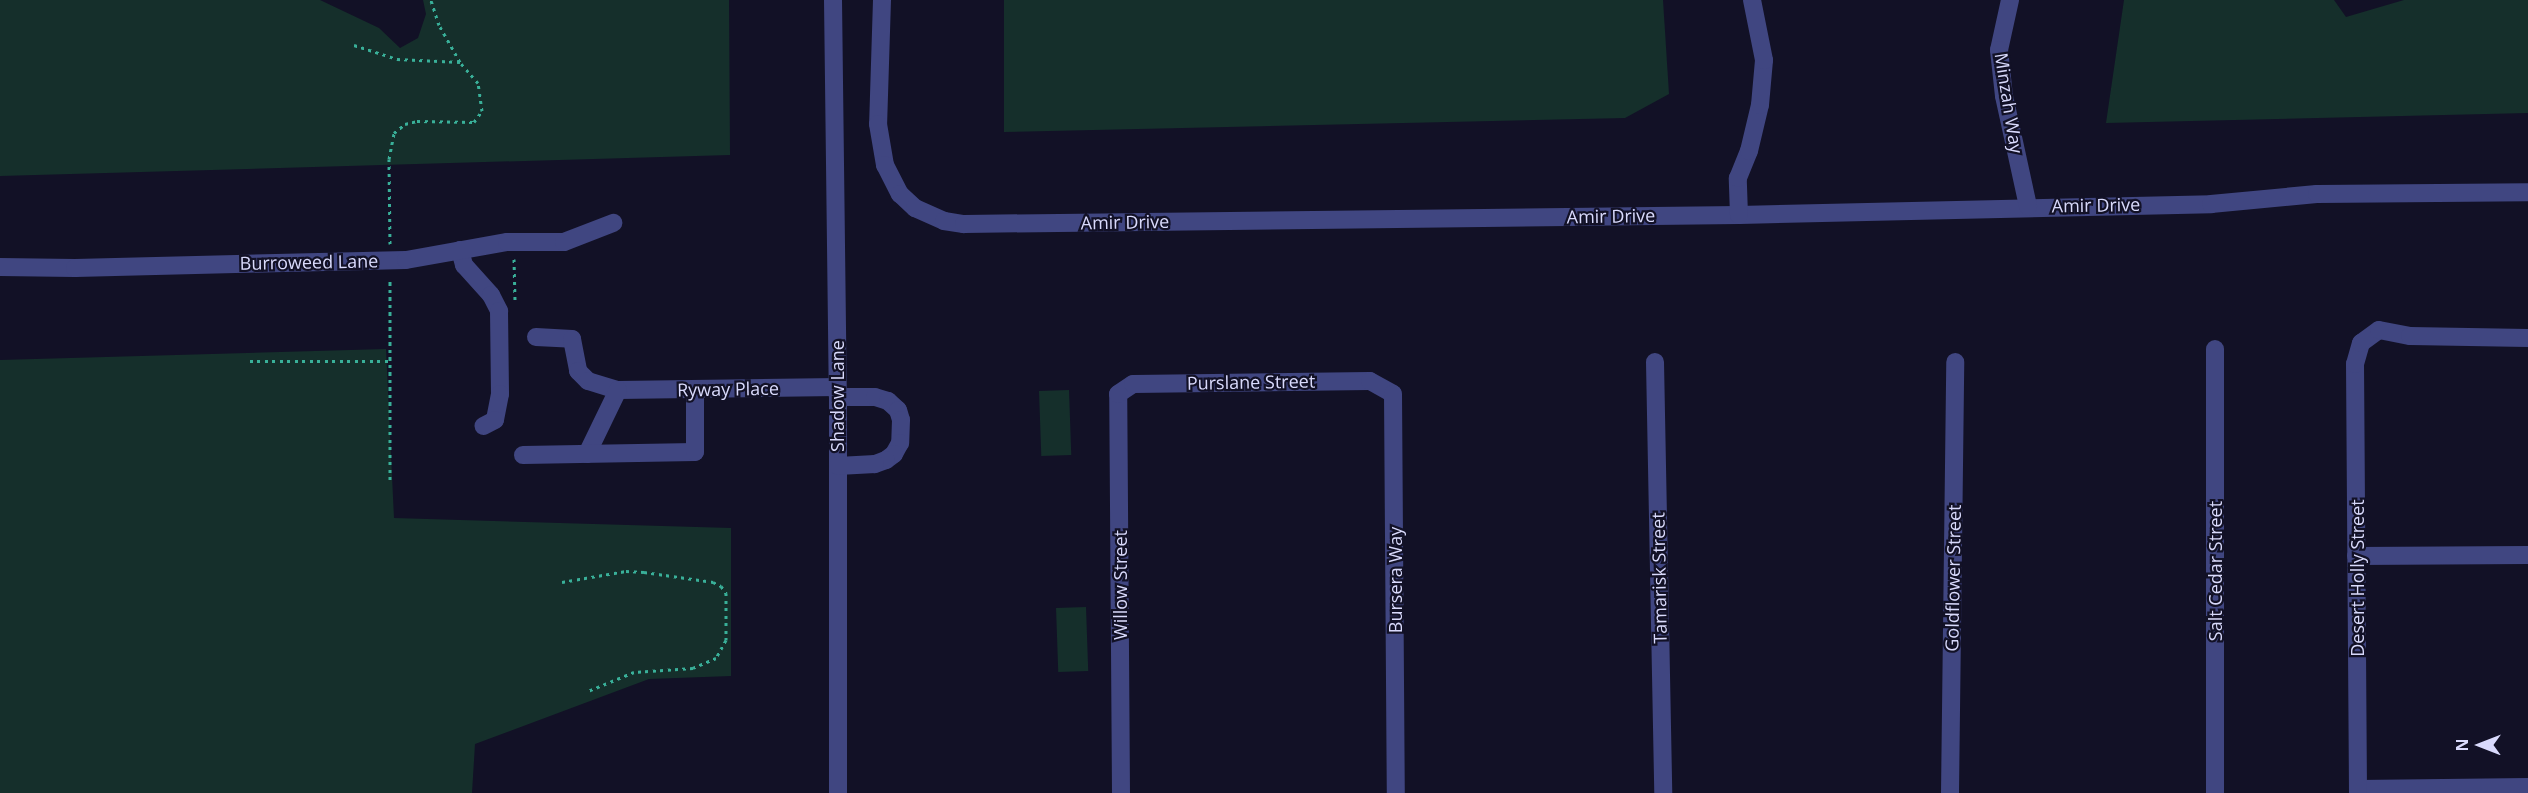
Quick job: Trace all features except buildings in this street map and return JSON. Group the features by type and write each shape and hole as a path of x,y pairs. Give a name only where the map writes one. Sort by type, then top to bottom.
{"street":[{"name":"Shadow Lane","path":"832,0 838,466 838,793"},
{"name":"Amir Drive","path":"882,0 878,124 885,165 900,194 915,208 944,221 964,224 1739,215 2028,206 2211,204 2317,195 2528,192"},
{"path":"1739,215 1738,178 1749,151 1760,105 1764,60 1752,0"},
{"name":"Minzah Way","path":"2010,0 1999,50 2004,96 2028,206"},
{"name":"Burroweed Lane","path":"0,267 75,268 390,260 441,255 514,242 564,242 613,223"},
{"path":"460,250 464,265 492,295 499,311 500,394 495,420 483,426"},
{"name":"Desert Holly Street","path":"2358,791 2355,364 2361,343 2379,330 2410,336 2528,338"},
{"name":"Ryway Place","path":"536,337 572,339 578,371 588,381 618,390 837,392 888,402 897,410 901,420 900,443 894,454 875,464 838,466"},
{"name":"Salt Cedar Street","path":"2215,349 2215,793"},
{"name":"Tamarisk Street","path":"1655,362 1663,793"},
{"name":"Goldflower Street","path":"1950,793 1955,362"},
{"name":"Purslane Street","path":"1133,384 1370,381"},
{"name":"Bursera Way","path":"1370,381 1393,394 1396,793"},
{"name":"Willow Street","path":"1121,793 1118,394 1133,384"},
{"path":"523,455 694,452 695,389"},
{"path":"586,454 618,390"},
{"path":"2356,556 2528,555"},
{"path":"2358,791 2528,787"}],"path":[{"path":"390,480 389,159 394,133 405,124 417,121 464,124 478,119 482,103 478,83 460,62 439,25 430,0"},
{"path":"354,45 397,59 460,62"},
{"path":"514,242 515,312"},
{"path":"250,361 390,361"},
{"path":"562,582 626,571 644,572 713,582 722,586 726,593 726,640 716,658 693,668 634,672 586,692"}],"green space":[{"path":"0,0 320,0 379,28 400,48 418,38 426,14 423,0 729,0 730,155 0,176"},
{"path":"1004,0 1663,0 1669,94 1625,118 1004,132"},
{"path":"2124,0 2334,0 2346,17 2404,0 2528,0 2528,113 2106,123"},
{"path":"386,349 394,518 731,528 731,676 649,679 475,744 472,793 0,793 0,360"},
{"path":"1069,390 1071,455 1041,456 1039,391"},
{"path":"1086,607 1088,671 1058,672 1056,608"}]}
